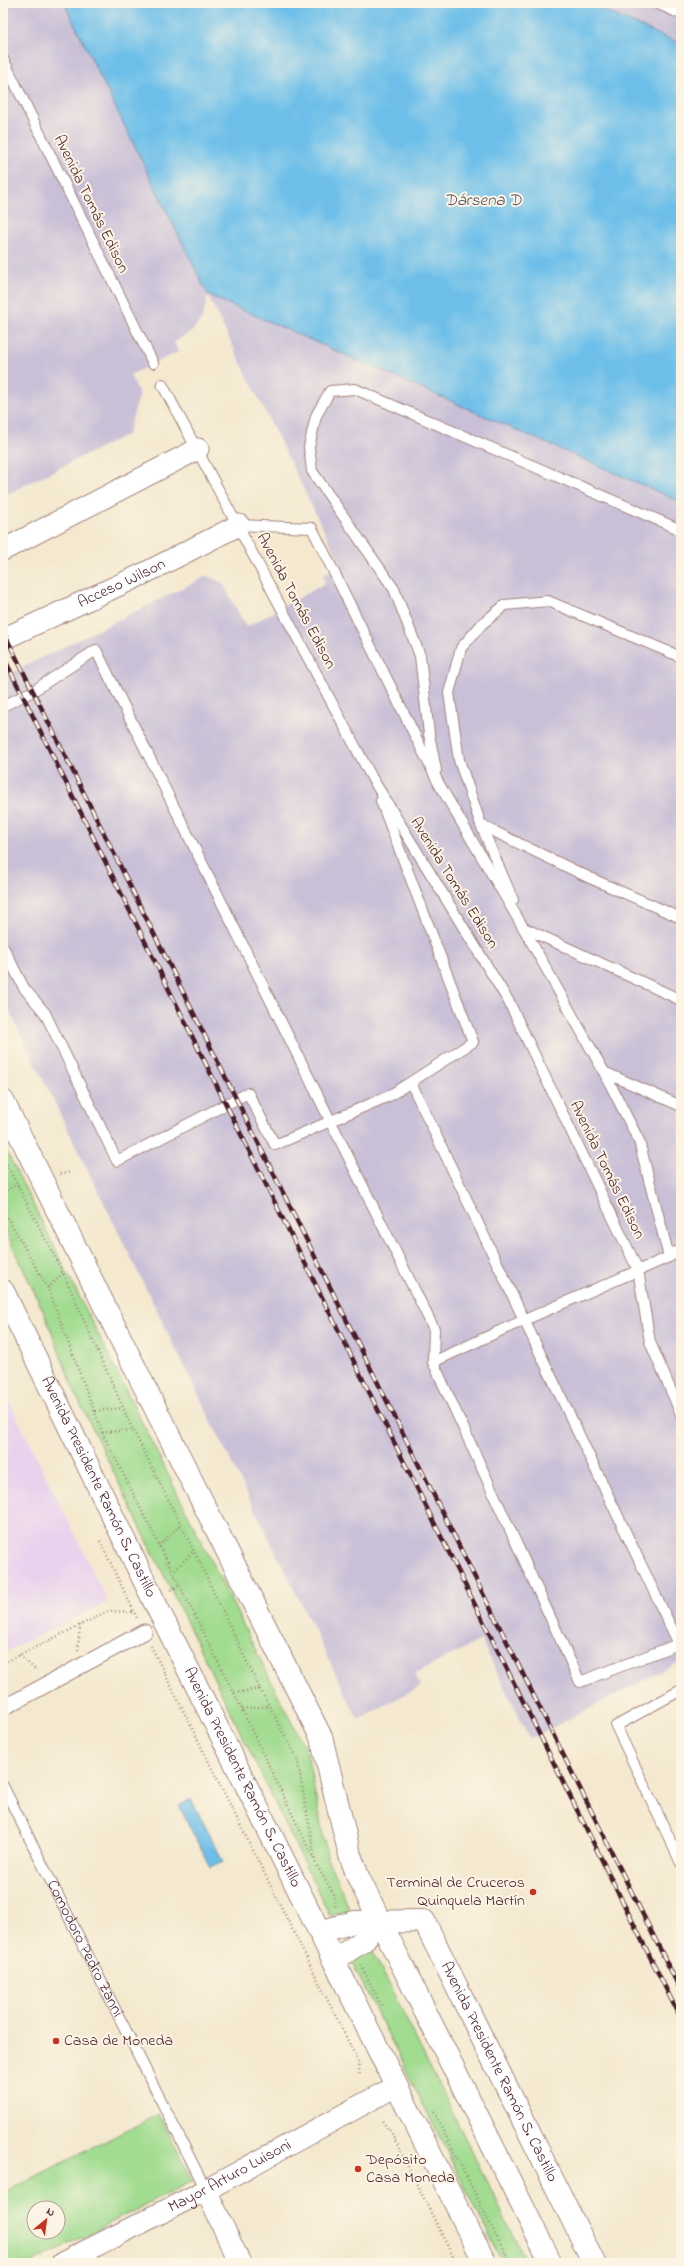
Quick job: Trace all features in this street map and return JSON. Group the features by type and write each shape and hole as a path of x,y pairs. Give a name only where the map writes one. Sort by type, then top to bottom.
{"main road":[{"path":"3,1101 145,1388 321,1737 350,1855 358,1879 551,2263"},
{"name":"Avenida Presidente Ramón S. Castillo","path":"3,1291 154,1601 485,2263"},
{"path":"320,1932 354,1922 378,1921"},
{"path":"334,1960 363,1941 378,1921"},
{"name":"Avenida Presidente Ramón S. Castillo","path":"378,1921 424,1922 594,2263"}],"street":[{"path":"3,550 198,449"},
{"name":"Acceso Wilson","path":"3,639 143,574 239,525"},
{"path":"3,1708 144,1632"},
{"name":"Mayor Arturo Luisoni","path":"62,2263 206,2190 396,2086"},
{"name":"Comodoro Pedro Zanni","path":"206,2190 240,2263"}],"lane":[{"path":"656,3 681,14"},
{"name":"Avenida Tomás Edison","path":"3,59 153,363"},
{"name":"Avenida Tomás Edison","path":"162,384 239,525 372,778 509,1002 638,1270 650,1342 681,1414"},
{"path":"439,784 429,734 420,656 394,589 312,472 308,447 316,416 330,391 355,389 681,530"},
{"path":"239,525 312,528 439,784 524,929 604,1072 639,1141 669,1257"},
{"path":"681,657 548,601 505,605 482,624 461,648 449,693 460,760 481,825 524,929 681,1000"},
{"path":"3,706 33,691 96,650 329,1121 434,1329 433,1362 580,1682 680,1643 411,1083"},
{"path":"3,947 24,988 45,1013 116,1160 248,1093 275,1145 389,1096 474,1042 372,778"},
{"path":"481,825 590,878 681,918"},
{"path":"604,1072 681,1106"},
{"path":"433,1362 669,1257 681,1249"},
{"path":"681,1690 616,1726 681,1863"},
{"name":"Comodoro Pedro Zanni","path":"3,1786 206,2190"}],"path":[{"path":"3,1157 63,1273 132,1430 181,1524 260,1689 297,1758 316,1864"},
{"path":"3,1210 48,1288 102,1432 158,1546 242,1709 316,1864 333,1893 336,1913 342,1926"},
{"path":"48,1288 63,1273"},
{"path":"95,1411 123,1408"},
{"path":"102,1432 132,1430"},
{"path":"158,1546 181,1524"},
{"path":"172,1573 194,1551"},
{"path":"3,1663 109,1611 134,1612 154,1601"},
{"path":"19,1655 50,1682"},
{"path":"234,1693 260,1689"},
{"path":"242,1709 269,1706"},
{"path":"353,1948 384,2012"},
{"path":"433,2110 510,2263"},
{"path":"382,2121 391,2132 456,2263"}],"shaded area":[{"path":"3,3 64,3 208,295 681,502 681,1664 678,1663 530,1739 481,1640 414,1674 421,1686 358,1719 3,998 3,677 207,576 223,583 246,627 326,583 323,575 341,565 208,296 202,319 191,332 174,342 178,352 130,375 139,394 128,434 3,496"},
{"path":"587,3 681,3 681,44"},
{"path":"3,1389 108,1602 3,1653"}],"green space":[{"path":"3,1144 307,1753 328,1860 350,1910 330,1916 75,1393 45,1315 3,1226"},
{"path":"370,1946 527,2263 503,2263 349,1957"},
{"path":"159,2114 193,2181 31,2263 3,2263 3,2193"}],"water":[{"name":"Dársena D","path":"64,3 587,3 681,44 681,502 208,295"},
{"path":"191,1799 223,1861 210,1867 179,1806"}],"railway":[{"path":"3,631 681,1991"},
{"path":"3,656 681,2019"}],"place":[{"name":"Terminal de Cruceros Quinquela Martín","path":"533,1892"},
{"name":"Casa de Moneda","path":"56,2041"},
{"name":"Depósito Casa Moneda","path":"358,2169"}]}
